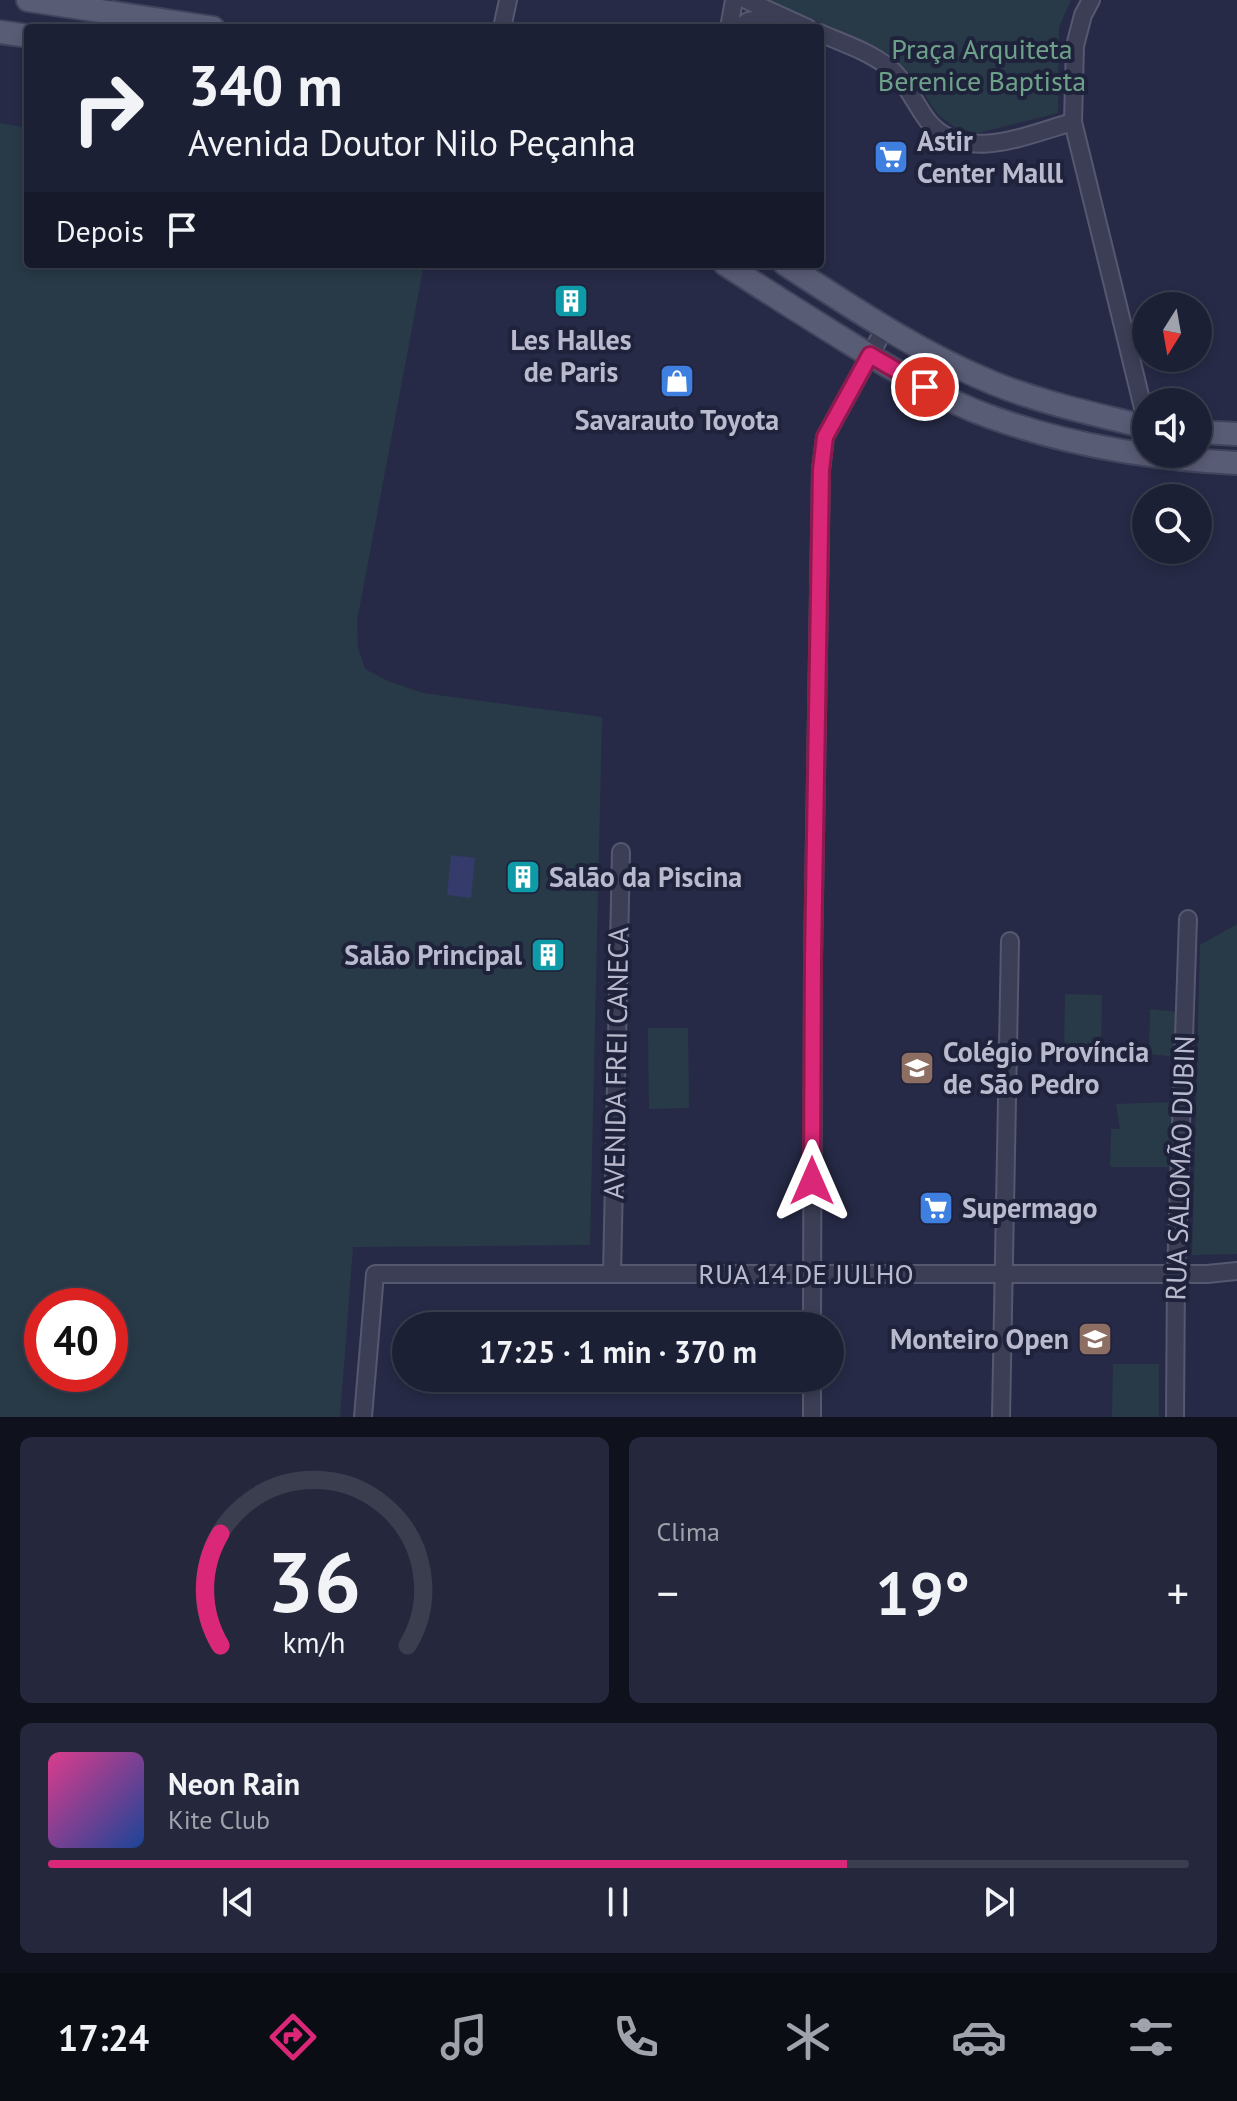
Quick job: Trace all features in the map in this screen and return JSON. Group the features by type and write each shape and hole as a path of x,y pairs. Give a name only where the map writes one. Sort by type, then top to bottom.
{"main road":[{"path":"28,0 184,24"},
{"path":"0,32 24,35"},
{"path":"731,268 925,387 987,415 1045,433 1133,453 1237,463"},
{"path":"791,268 885,328 995,384 1069,408 1132,424"},
{"path":"1212,433 1237,434"}],"street":[{"path":"503,24 508,0"},
{"path":"730,24 734,0"},
{"path":"746,0 799,24"},
{"path":"1091,0 1083,15 1075,46 1073,122 1138,388"},
{"path":"744,24 780,15"},
{"path":"824,35 888,67 906,86 932,126 956,141 988,145 1073,122"},
{"path":"812,1312 813,975 821,470 825,437 885,328"},
{"name":"AVENIDA FREI CANECA","path":"612,1274 621,852"},
{"name":"RUA SALOMÃO DUBIN","path":"1175,1417 1176,1274 1188,919"},
{"path":"1001,1417 1010,941"},
{"name":"RUA 14 DE JULHO","path":"363,1417 375,1274 1176,1274 1237,1271"},
{"path":"812,1392 812,1417"}],"green space":[{"name":"Praça Arquiteta Berenice Baptista","path":"768,0 1071,0 1059,27 1058,113 978,133 956,128 938,115 913,77 887,53"},
{"path":"0,123 24,127 24,268 423,268 357,621 358,648 365,669 390,682 423,693 602,717 590,1245 353,1247 340,1417 0,1417"},
{"path":"1237,924 1237,1254 1192,1255 1200,945"},
{"path":"1065,994 1102,995 1101,1050 1073,1050 1073,1056 1064,1056"},
{"path":"1150,1009 1180,1012 1176,1057 1149,1054"},
{"path":"648,1028 688,1028 689,1108 649,1109"},
{"path":"1174,1102 1175,1167 1110,1167 1111,1129 1120,1129 1116,1104"},
{"path":"1113,1364 1159,1364 1159,1417 1112,1417"}],"water":[{"path":"451,855 475,858 471,898 447,895"}],"place":[{"name":"Astir Center Malll","path":"891,157"},
{"name":"Les Halles de Paris","path":"571,301"},
{"name":"Savarauto Toyota","path":"677,381"},
{"name":"Salão da Piscina","path":"523,877"},
{"name":"Salão Principal","path":"548,955"},
{"name":"Colégio Província de São Pedro","path":"917,1068"},
{"name":"Supermago","path":"936,1208"},
{"name":"Monteiro Open","path":"1095,1339"}],"route":[{"path":"812,1181 821,470 825,437 870,355 925,387"}]}
